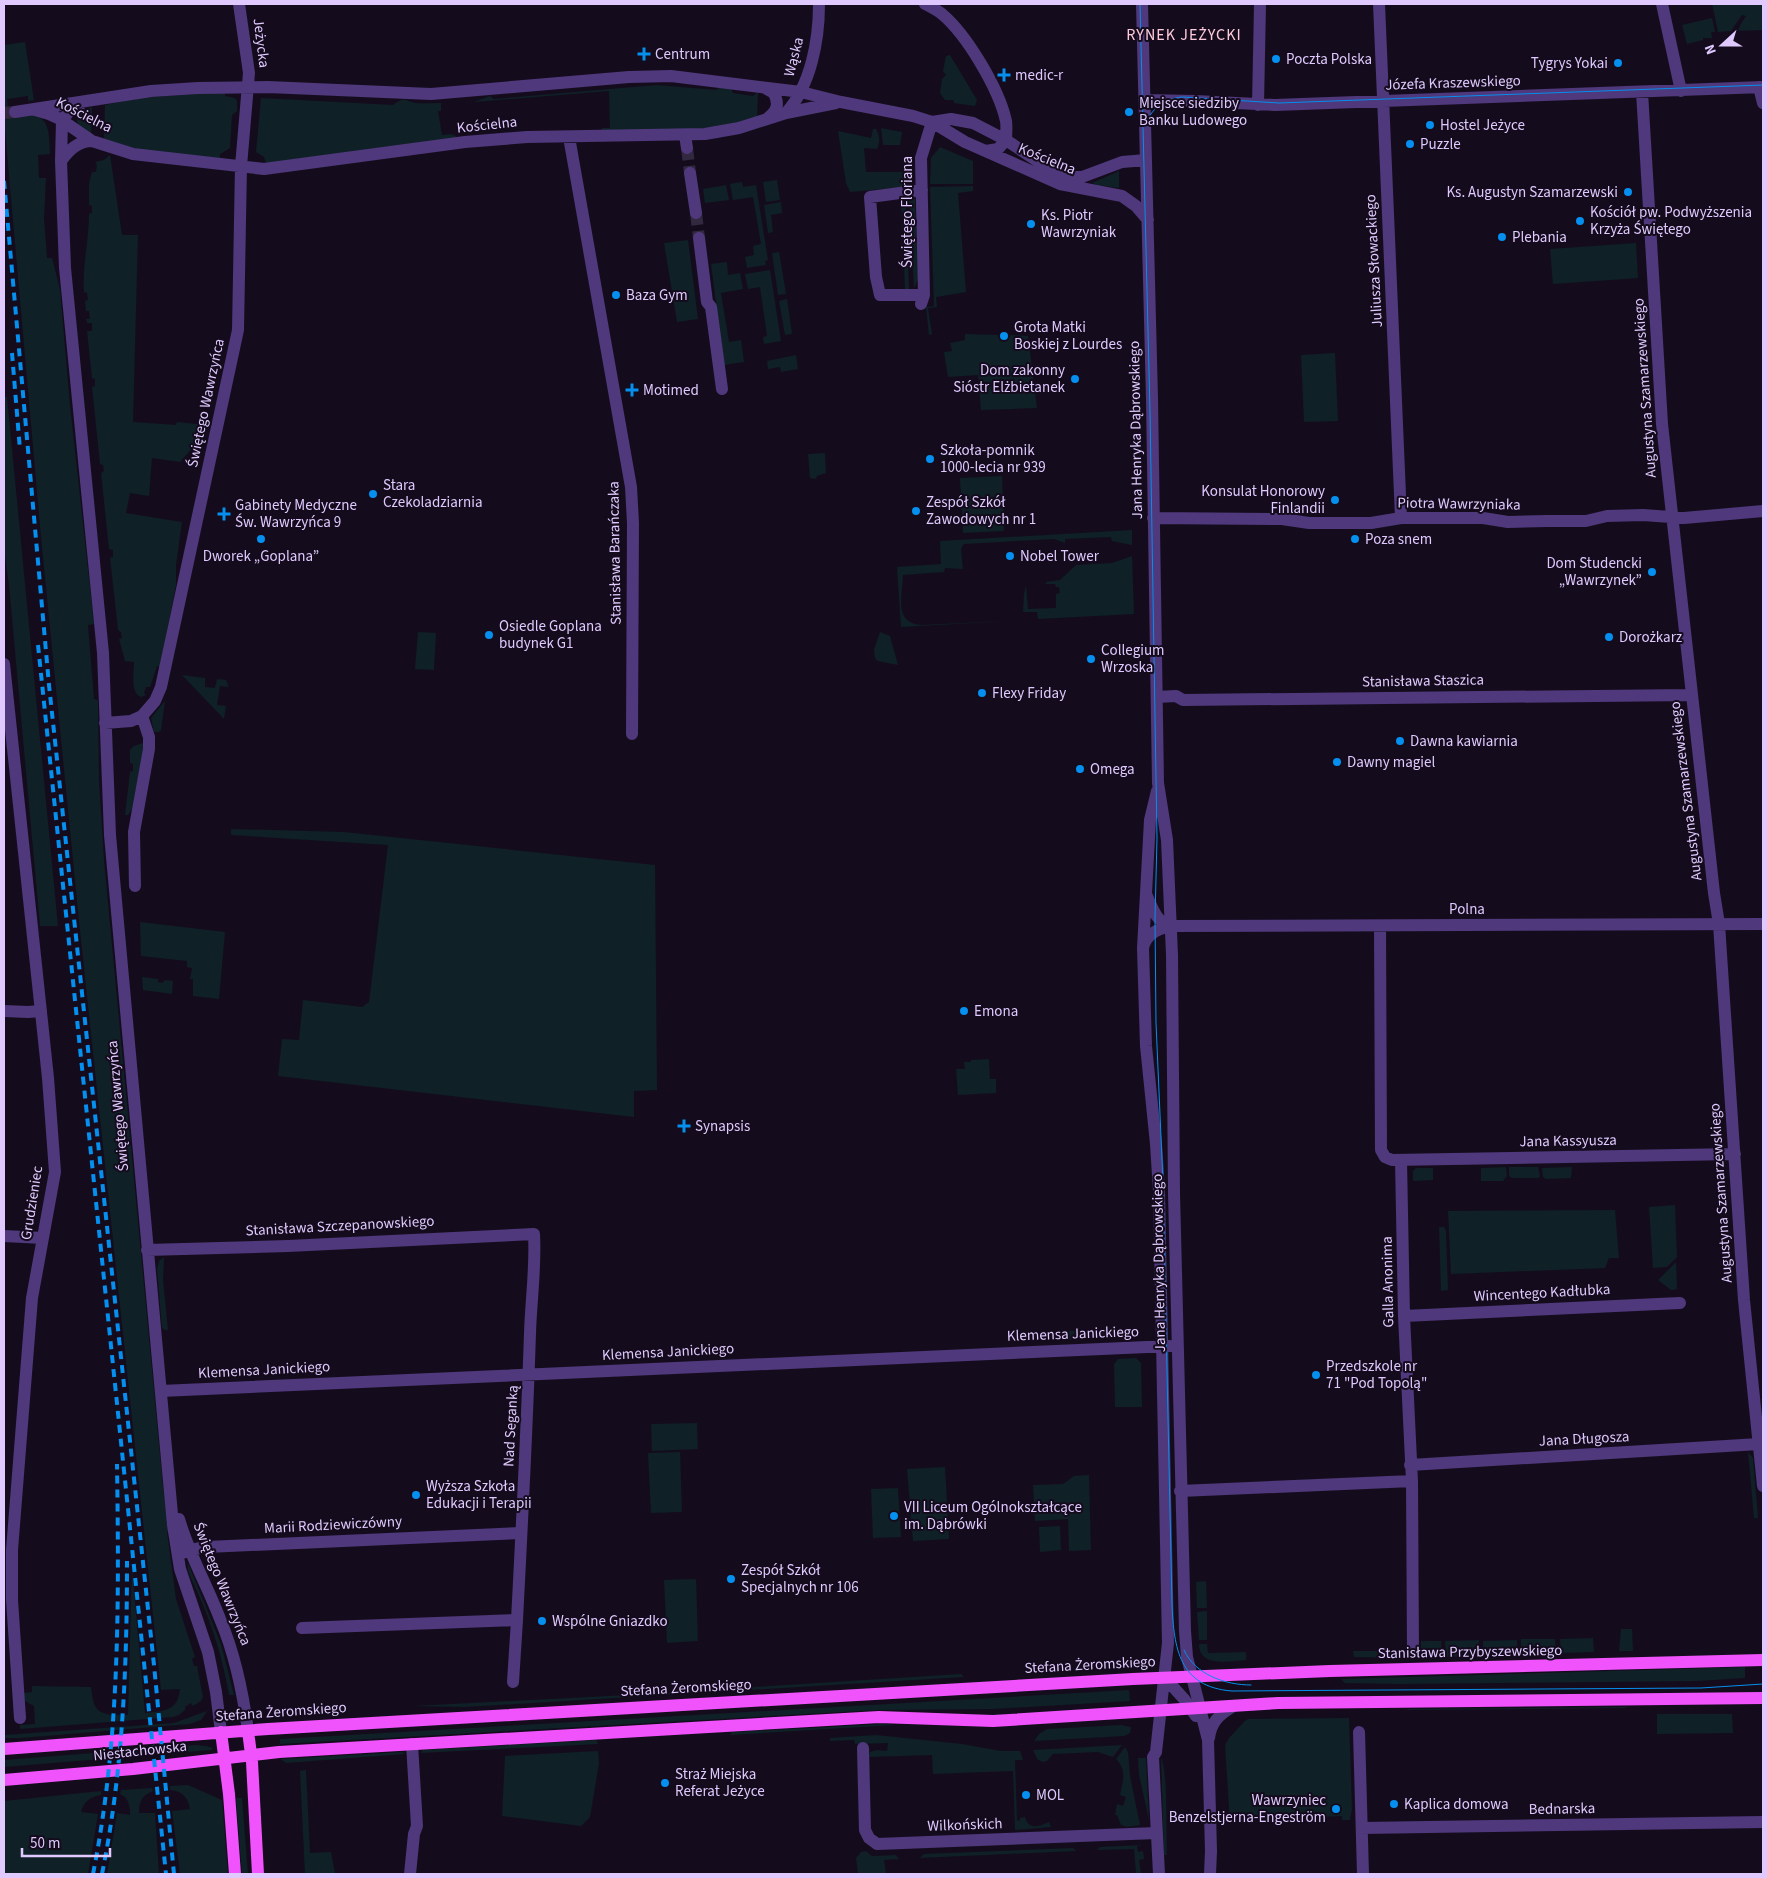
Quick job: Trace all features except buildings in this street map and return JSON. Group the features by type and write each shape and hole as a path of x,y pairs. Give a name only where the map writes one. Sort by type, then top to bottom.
{"main road":[{"name":"Stanisława Przybyszewskiego","path":"1171,1677 1763,1660"},
{"name":"Stefana Żeromskiego","path":"196,1734 1171,1677"},
{"path":"412,1744 879,1717 993,1721 1161,1712 1278,1703 1763,1698"},
{"name":"Świętego Wawrzyńca","path":"248,1731 258,1874"},
{"name":"Świętego Wawrzyńca","path":"221,1732 235,1874"},
{"name":"Niestachowska","path":"4,1749 196,1734"},
{"name":"Niestachowska","path":"4,1780 133,1769 279,1752 412,1744"}],"street":[{"name":"Jeżycka","path":"239,4 249,73 248,87"},
{"name":"Wąska","path":"786,112 796,102 802,92 816,37 819,4"},
{"path":"925,4 942,14 954,27 986,74 1002,107 1006,123 1006,140 998,149 986,151"},
{"name":"Jana Henryka Dąbrowskiego","path":"1136,4 1137,55 1144,77"},
{"name":"Jana Henryka Dąbrowskiego","path":"1142,4 1148,220 1158,783 1167,840 1170,926 1180,1491 1185,1637 1197,1709 1208,1740 1210,1874"},
{"path":"1258,105 1260,4"},
{"name":"Juliusza Słowackiego","path":"1380,4 1401,518"},
{"path":"1662,4 1681,90"},
{"name":"Kościelna","path":"30,110 151,91 248,87 431,94 661,75 802,92 841,102 913,116 932,122 965,142 1060,184 1122,196 1136,206 1148,220"},
{"name":"Świętego Wawrzyńca","path":"142,716 155,701 161,687 238,330 241,166 248,87"},
{"path":"760,122 776,112 778,106 774,93 762,87"},
{"path":"1761,87 1763,103"},
{"name":"Józefa Kraszewskiego","path":"1144,100 1258,105 1761,87"},
{"name":"Augustyna Szamarzewskiego","path":"1642,92 1662,424 1691,695 1719,924 1744,1300 1763,1479"},
{"path":"62,121 70,110 84,102"},
{"path":"74,129 71,118 73,111 84,102"},
{"name":"Kościelna","path":"30,110 49,114 92,141 133,154 264,169 472,142 527,137 685,135 731,130 786,112 841,102"},
{"path":"16,112 30,110"},
{"name":"Kościelna","path":"932,122 951,119 973,123 1006,140 1051,170 1072,178 1082,177 1122,162 1146,160"},
{"name":"Świętego Wawrzyńca","path":"62,121 61,161 65,268 100,619 110,835 173,1525 183,1552 216,1608 231,1649 248,1731"},
{"name":"Świętego Floriana","path":"922,190 870,197 876,277 880,295 922,299 922,190 921,158 932,122"},
{"path":"685,135 687,148"},
{"name":"Stanisława Barańczaka","path":"569,137 631,487 633,523 632,734"},
{"path":"61,161 77,144 92,141"},
{"path":"690,173 696,213"},
{"path":"699,238 707,302 711,307 722,389"},
{"name":"Piotra Wawrzyniaka","path":"1153,518 1282,519 1309,523 1371,523 1401,518 1483,518 1508,522 1586,521 1607,516 1643,515 1684,518 1763,511"},
{"name":"Grudzieniec","path":"4,666 52,1117 56,1172 32,1298 12,1550 12,1600 20,1718"},
{"name":"Stanisława Staszica","path":"1157,697 1176,696 1184,700 1691,695"},
{"path":"106,723 131,721 142,716 148,737 149,749 134,832 134,886"},
{"name":"Jana Henryka Dąbrowskiego","path":"1158,783 1150,820 1143,948 1146,1046 1159,1191 1168,1643 1171,1677 1161,1712 1156,1752 1153,1757 1159,1874"},
{"path":"1145,891 1159,920 1170,926"},
{"name":"Polna","path":"1143,948 1151,934 1170,926 1763,924"},
{"path":"1380,926 1381,1150 1388,1160 1401,1160"},
{"path":"4,1010 41,1011"},
{"name":"Jana Kassyusza","path":"1401,1160 1735,1154"},
{"name":"Galla Anonima","path":"1401,1160 1404,1316 1412,1481 1413,1652"},
{"name":"Stanisława Szczepanowskiego","path":"147,1250 288,1246 534,1234"},
{"name":"Nad Seganką","path":"513,1682 530,1374 534,1234"},
{"path":"4,1236 43,1238"},
{"name":"Wincentego Kadłubka","path":"1404,1316 1680,1303"},
{"name":"Klemensa Janickiego","path":"161,1391 1177,1345"},
{"name":"Jana Długosza","path":"1410,1465 1759,1444"},
{"path":"1180,1491 1412,1481"},
{"name":"Marii Rodziewiczówny","path":"183,1552 207,1547 521,1533"},
{"name":"Świętego Wawrzyńca","path":"183,1552 189,1597 208,1652 221,1732"},
{"path":"302,1628 517,1620"},
{"name":"Jana Henryka Dąbrowskiego","path":"1171,1677 1197,1709"},
{"path":"1208,1740 1212,1724 1232,1707"},
{"path":"1359,1732 1363,1874"},
{"path":"410,1874 414,1834 417,1826 412,1744"},
{"name":"Wilkońskich","path":"863,1748 865,1830 869,1838 877,1844 1156,1833"},
{"name":"Bednarska","path":"1362,1828 1763,1822"}],"shaded area":[{"path":"1712,4 1763,4 1763,30 1736,31 1746,16 1742,15 1731,31 1718,32"},
{"path":"1712,18 1715,32 1711,32 1712,38 1703,38 1703,40 1687,44 1682,25"},
{"path":"25,42 34,100 28,101 28,96 7,99 9,115 31,115 38,117 43,120 48,132 50,154 38,155 39,178 46,178 44,218 47,258 52,258 60,289 70,405 94,624 88,625 94,699 98,700 99,781 104,860 163,1487 169,1531 167,1532 176,1599 195,1657 192,1659 194,1666 197,1666 203,1697 201,1701 193,1706 191,1703 179,1715 173,1717 20,1729 20,1725 35,1724 34,1706 25,1701 23,1693 32,1692 32,1686 91,1687 96,1708 104,1713 128,1715 132,1569 145,1713 164,1710 173,1706 179,1696 180,1689 161,1690 79,921 41,537 4,119 4,45"},
{"path":"950,55 977,100 975,106 954,103 954,100 945,100 940,93 942,79 946,75 943,71 946,56"},
{"path":"657,85 716,90 720,87 731,88 733,93 753,96 758,92 757,117 700,129 602,132 602,128 610,128 609,91 474,102 490,96 494,99"},
{"path":"225,92 225,96 235,98 237,101 237,111 232,115 230,148 220,154 220,160 132,149 104,141 105,105 138,98"},
{"path":"261,98 393,105 403,100 419,103 441,103 441,111 438,111 442,135 451,134 456,136 454,139 266,163 264,157 256,152"},
{"path":"92,107 91,134 78,125 77,119 81,111"},
{"path":"881,128 902,132 900,145 883,145"},
{"path":"873,129 876,129 878,134 879,144 877,149 864,148 866,172 904,172 905,187 850,192 846,183 838,131 871,138"},
{"path":"940,147 973,161 973,184 930,184 931,158"},
{"path":"110,155 122,235 138,235 133,422 176,425 177,422 206,425 204,440 195,445 180,462 152,458 149,496 130,493 126,513 182,522 176,565 176,585 160,667 157,666 150,687 146,687 144,693 146,695 141,697 134,687 134,662 125,661 119,639 122,638 121,632 118,630 110,558 113,557 113,550 109,549 101,473 104,471 103,465 100,464 92,387 95,386 95,379 92,378 87,331 92,331 92,323 87,323 86,319 90,319 89,311 86,311 85,301 88,300 87,293 84,292 89,214 92,213 92,206 89,205 89,184 92,172 96,172 97,165 95,162 104,160"},
{"path":"1119,171 1119,188 1092,183"},
{"path":"777,180 780,200 766,202 763,182"},
{"path":"742,182 743,187 756,185 768,260 765,261 766,265 747,268 745,257 754,255 753,246 761,244 753,197 733,200 730,184"},
{"path":"726,185 729,200 705,203 703,189"},
{"path":"973,186 973,191 958,193 966,292 936,297 937,307 928,308 932,334 929,335 926,307 934,306 930,187"},
{"path":"909,199 915,199 918,279 914,289"},
{"path":"901,200 906,208 909,290 905,289"},
{"path":"781,202 782,213 771,215 773,232 768,233 764,205"},
{"path":"688,240 698,319 677,322 664,243"},
{"path":"1636,243 1638,278 1553,284 1550,249"},
{"path":"779,252 786,294 778,295 772,253"},
{"path":"727,262 728,275 740,273 743,289 721,293 729,342 741,340 744,362 724,365 711,264"},
{"path":"770,270 781,341 764,344 763,337 767,336 760,287 748,289 745,274"},
{"path":"787,299 792,334 785,335 779,301"},
{"path":"965,334 1000,335 1004,339 1008,335 1028,336 1037,408 981,410 978,375 948,377 944,352 952,351 950,343 965,340"},
{"path":"1335,353 1338,421 1304,422 1301,355"},
{"path":"796,355 798,369 781,372 780,367 768,369 767,361"},
{"path":"4,397 7,397 58,926 40,926 9,585 4,549"},
{"path":"825,453 826,473 817,476 816,479 810,478 808,454"},
{"path":"1002,476 1004,531 963,533 960,478"},
{"path":"1132,530 1132,545 1112,541 1111,537 1065,539 1065,543 1054,539 964,544 961,549 963,569 945,568 944,572 903,575 901,606 906,619 922,625 1027,620 901,627 897,567 941,564 940,541"},
{"path":"1132,556 1134,614 1038,619 1037,612 1023,612 1026,585 1028,609 1056,608 1056,594 1060,593 1059,587 1056,587 1055,584 1046,584 1046,582 1060,580 1076,565 1112,563"},
{"path":"418,632 436,633 434,670 415,669"},
{"path":"880,632 890,636 898,665 878,661 875,658 874,650"},
{"path":"182,675 205,678 205,687 215,688 217,679 226,680 229,687 220,686 217,705 226,706 224,719"},
{"path":"165,701 161,730 154,732 151,718"},
{"path":"143,743 132,809 128,815 125,815 130,772 133,771 133,764 130,763 130,750 134,746"},
{"path":"231,829 344,832 655,865 657,1090 634,1091 634,1117 278,1076 282,1039 299,1040 303,1000 362,1007 369,1002 388,845 231,835"},
{"path":"140,922 225,932 219,999 193,996 193,979 190,979 192,968 187,967 187,961 141,956"},
{"path":"142,977 158,979 158,982 163,983 164,980 173,981 172,994 143,990"},
{"path":"989,1059 990,1079 996,1079 996,1093 958,1095 956,1069 965,1069 964,1062"},
{"path":"1506,1167 1507,1176 1503,1181 1481,1181 1481,1168"},
{"path":"1509,1167 1538,1167 1540,1176 1538,1178 1512,1178 1509,1176"},
{"path":"1572,1167 1571,1178 1546,1179 1543,1177 1542,1168"},
{"path":"1416,1168 1433,1168 1433,1180 1413,1181 1413,1171"},
{"path":"1675,1205 1677,1257 1667,1267 1653,1268 1649,1207"},
{"path":"1615,1210 1619,1258 1609,1258 1605,1268 1451,1274 1448,1211"},
{"path":"1439,1227 1444,1227 1446,1231 1448,1290 1441,1291"},
{"path":"164,1257 163,1280 168,1330 162,1328 157,1269 159,1261"},
{"path":"1676,1262 1677,1289 1671,1290 1658,1280"},
{"path":"1138,1329 1133,1338 1101,1339 1095,1330"},
{"path":"1087,1330 1084,1339 1054,1340 1051,1338 1050,1332"},
{"path":"1136,1358 1141,1363 1142,1407 1115,1407 1114,1364 1118,1359"},
{"path":"697,1423 698,1449 652,1451 651,1424"},
{"path":"680,1452 682,1512 651,1513 648,1453"},
{"path":"1748,1452 1753,1458 1758,1518 1754,1518"},
{"path":"945,1467 949,1539 913,1541 907,1469"},
{"path":"1089,1475 1091,1550 1069,1551 1068,1519 1035,1521 1033,1485 1063,1484 1074,1476"},
{"path":"898,1488 901,1537 873,1538 871,1489"},
{"path":"1060,1526 1061,1550 1040,1552 1039,1527"},
{"path":"188,1563 221,1644 234,1695 229,1695 224,1668 216,1642 189,1574"},
{"path":"696,1579 698,1641 667,1643 664,1580"},
{"path":"1206,1581 1207,1608 1197,1608 1196,1582"},
{"path":"1207,1611 1207,1640 1199,1640 1197,1612"},
{"path":"1621,1629 1632,1629 1633,1651 1619,1651"},
{"path":"1593,1638 1594,1652 1561,1653 1560,1639"},
{"path":"1521,1639 1555,1639 1556,1654 1521,1655"},
{"path":"1479,1640 1479,1656 1446,1657 1445,1641"},
{"path":"1517,1640 1517,1655 1483,1656 1483,1641"},
{"path":"1421,1641 1441,1641 1442,1657 1422,1657"},
{"path":"1199,1644 1207,1644 1208,1653 1246,1652 1246,1660 1224,1662 1210,1660 1200,1652"},
{"path":"1353,1651 1404,1651 1404,1658 1354,1657"},
{"path":"1745,1667 1745,1678 1697,1681 1398,1684 1345,1683 1341,1679"},
{"path":"961,1674 964,1677 465,1707 413,1706 628,1695"},
{"path":"1129,1690 1130,1701 993,1709 878,1710 280,1744 280,1739"},
{"path":"1625,1707 1627,1708 1407,1709"},
{"path":"207,1711 201,1720 190,1724 4,1738 4,1735 174,1723"},
{"path":"1657,1714 1732,1714 1733,1733 1657,1734"},
{"path":"1349,1718 1352,1809 1350,1820 1342,1820 1342,1816 1236,1820 1235,1823 1230,1823 1225,1745 1245,1721 1248,1719"},
{"path":"894,1725 730,1735 732,1732"},
{"path":"1121,1725 1131,1727 1130,1733 1124,1736 1034,1741 1039,1734 1047,1729"},
{"path":"876,1735 962,1744 1001,1751 1020,1751 1023,1760 1015,1760 1017,1820 1020,1821 1020,1818 1025,1817 1032,1826 1039,1826 1049,1822 1051,1827 1015,1830 1013,1771 933,1774 932,1755 869,1757 870,1752 877,1750 887,1751 888,1743 855,1744 854,1740 830,1741 830,1738"},
{"path":"596,1740 598,1744 420,1753 423,1750"},
{"path":"196,1745 213,1748 211,1750 4,1767 4,1760"},
{"path":"1122,1745 1113,1757 1098,1752 1053,1754 1047,1761 1043,1762 1037,1759 1033,1750"},
{"path":"1125,1747 1128,1752 1130,1776 1140,1825 1127,1827 1121,1825 1117,1815 1115,1815 1117,1804 1123,1806 1126,1797 1120,1795 1123,1772 1116,1759"},
{"path":"598,1751 599,1763 590,1817 581,1826 502,1816 505,1756"},
{"path":"402,1752 405,1754 286,1763 281,1759"},
{"path":"1138,1758 1146,1758 1149,1820 1139,1775"},
{"path":"1161,1758 1166,1789 1167,1855 1164,1855"},
{"path":"306,1770 310,1853 331,1852 335,1874 305,1874 300,1771"},
{"path":"188,1785 222,1800 228,1874 180,1874 172,1811 190,1809 184,1795 170,1790 170,1786"},
{"path":"152,1788 153,1791 142,1799 139,1813 155,1813 159,1874 107,1874 117,1813 130,1815 130,1808 125,1798 120,1794 121,1790"},
{"path":"101,1791 101,1795 91,1798 86,1802 81,1812 98,1814 88,1874 4,1874 4,1801"},
{"path":"236,1798 242,1798 248,1874 242,1874"},
{"path":"1142,1845 1137,1846 1138,1852 1143,1851 1144,1859 1139,1860 1141,1874 1136,1874 1134,1849 1097,1850 1100,1847"},
{"path":"1073,1848 1076,1851 920,1858 924,1854"},
{"path":"866,1851 872,1856 896,1855 899,1859 884,1860 886,1874 858,1874 856,1858 861,1852"}],"tunnel":[{"path":"4,113 15,112"},
{"path":"687,148 690,173"},
{"path":"696,213 699,238"}],"tram line":[{"path":"1140,4 1150,412 1157,838 1155,918 1156,1023 1163,1183 1172,1605 1178,1650 1183,1663 1190,1673 1201,1682 1214,1688 1232,1691 1701,1688 1763,1684"},
{"path":"1145,126 1155,109 1164,102 1182,97 1279,103 1763,85"},
{"path":"1184,1650 1196,1666 1212,1677 1241,1685 1251,1685"}],"railway":[{"path":"4,181 49,685 154,1665 174,1874"},
{"path":"12,353 20,450"},
{"path":"38,645 166,1874"},
{"path":"93,1874 108,1772 116,1670 117,1464"},
{"path":"102,1874 115,1796 119,1757 125,1679 127,1561"}],"place":[{"name":"Centrum","path":"644,54"},
{"name":"Poczta Polska","path":"1276,59"},
{"name":"Tygrys Yokai","path":"1618,63"},
{"name":"medic-r","path":"1004,75"},
{"name":"Miejsce siedziby Banku Ludowego","path":"1129,112"},
{"name":"Hostel Jeżyce","path":"1430,125"},
{"name":"Puzzle","path":"1410,144"},
{"name":"Ks. Augustyn Szamarzewski","path":"1628,192"},
{"name":"Kościół pw. Podwyższenia Krzyża Świętego","path":"1580,221"},
{"name":"Ks. Piotr Wawrzyniak","path":"1031,224"},
{"name":"Plebania","path":"1502,237"},
{"name":"Baza Gym","path":"616,295"},
{"name":"Grota Matki Boskiej z Lourdes","path":"1004,336"},
{"name":"Dom zakonny Sióstr Elżbietanek","path":"1075,379"},
{"name":"Motimed","path":"632,390"},
{"name":"Szkoła-pomnik 1000-lecia nr 939","path":"930,459"},
{"name":"Stara Czekoladziarnia","path":"373,494"},
{"name":"Konsulat Honorowy Finlandii","path":"1335,500"},
{"name":"Zespół Szkół Zawodowych nr 1","path":"916,511"},
{"name":"Gabinety Medyczne Św. Wawrzyńca 9","path":"224,514"},
{"name":"Dworek „Goplana”","path":"261,539"},
{"name":"Poza snem","path":"1355,539"},
{"name":"Nobel Tower","path":"1010,556"},
{"name":"Dom Studencki „Wawrzynek”","path":"1652,572"},
{"name":"Osiedle Goplana budynek G1","path":"489,635"},
{"name":"Dorożkarz","path":"1609,637"},
{"name":"Collegium Wrzoska","path":"1091,659"},
{"name":"Flexy Friday","path":"982,693"},
{"name":"Dawna kawiarnia","path":"1400,741"},
{"name":"Dawny magiel","path":"1337,762"},
{"name":"Omega","path":"1080,769"},
{"name":"Emona","path":"964,1011"},
{"name":"Synapsis","path":"684,1126"},
{"name":"Przedszkole nr 71 \"Pod Topolą\"","path":"1316,1375"},
{"name":"Wyższa Szkoła Edukacji i Terapii","path":"416,1495"},
{"name":"VII Liceum Ogólnokształcące im. Dąbrówki","path":"894,1516"},
{"name":"Zespół Szkół Specjalnych nr 106","path":"731,1579"},
{"name":"Wspólne Gniazdko","path":"542,1621"},
{"name":"Straż Miejska Referat Jeżyce","path":"665,1783"},
{"name":"MOL","path":"1026,1795"},
{"name":"Kaplica domowa","path":"1394,1804"},
{"name":"Wawrzyniec Benzelstjerna-Engeström","path":"1336,1809"}],"district":[{"name":"RYNEK JEŻYCKI","path":"1184,35"}]}
